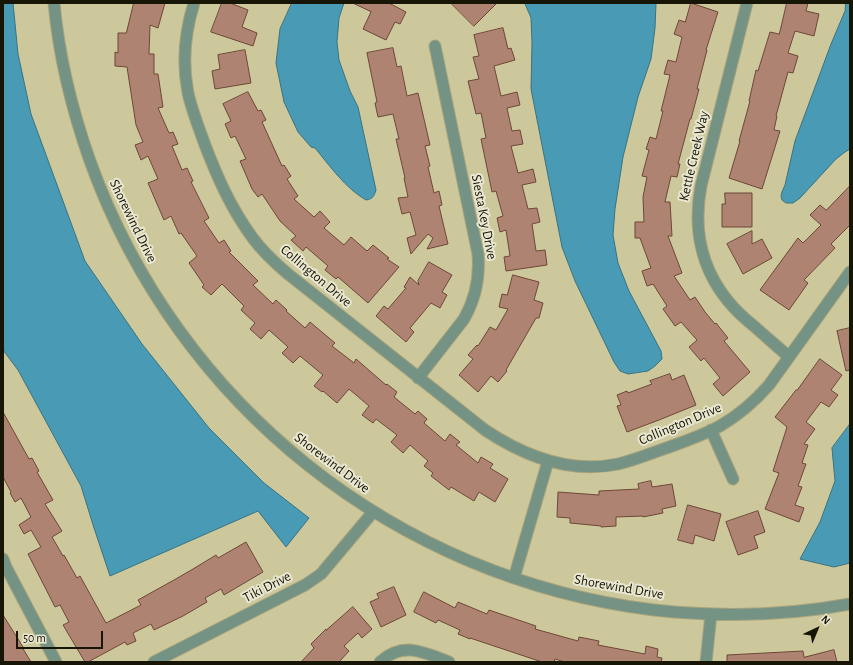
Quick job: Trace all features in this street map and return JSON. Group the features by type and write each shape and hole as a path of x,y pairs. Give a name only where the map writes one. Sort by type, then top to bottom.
{"street":[{"name":"Shorewind Drive","path":"54,3 62,59 84,143 98,183 135,261 181,334 236,400 299,459 342,492 404,530 443,550 492,571 543,588 585,598 628,606 681,613 711,614 792,612 850,604"},
{"name":"Collington Drive","path":"194,3 186,42 185,67 188,92 195,117 222,186 236,213 253,238 273,261 288,274 418,378 485,430 523,452 558,464 577,467 597,467 636,459 721,425 739,414 769,385 846,284 850,272"},
{"name":"Kettle Creek Way","path":"748,3 701,186 697,214 698,233 703,256 712,278 728,302 789,357"},
{"name":"Siesta Key Drive","path":"418,378 464,319 476,294 479,274 478,254 435,46"},
{"path":"711,430 733,479"},
{"path":"514,578 548,461"},
{"name":"Tiki Drive","path":"154,662 305,584 321,574 373,512"},
{"path":"3,559 56,662"},
{"path":"706,662 711,614"},
{"path":"380,662 395,652 411,650 427,653 449,662"}],"water":[{"path":"3,3 13,3 18,54 31,114 85,261 142,344 209,428 264,483 309,518 286,547 258,511 110,576 81,486 18,370 3,350"},
{"path":"292,3 344,3 339,18 337,42 339,60 350,91 358,107 376,190 374,196 370,199 366,200 351,189 315,148 311,147 298,132 284,102 276,63 280,29"},
{"path":"525,3 656,3 655,28 651,59 638,97 623,157 615,209 613,235 618,263 629,291 661,351 662,359 648,371 628,374 620,371 614,362 575,281 562,247 531,89 531,18"},
{"path":"846,3 850,3 850,149 836,159 800,198 793,203 786,203 782,200 781,196 795,141 831,44 845,11"},
{"path":"850,424 850,563 834,567 800,559 820,522 835,481 832,448"}],"building":[{"path":"134,3 165,3 158,28 150,25 149,54 154,54 154,74 158,74 163,107 158,108 169,133 173,132 178,144 172,146 182,170 187,168 193,181 191,182 209,218 204,221 219,243 224,240 231,251 229,252 258,281 253,285 273,304 276,300 305,328 310,322 335,343 332,346 354,363 356,359 386,385 387,384 397,392 394,397 415,414 418,411 427,419 424,423 445,441 450,434 460,442 456,445 478,463 481,457 493,464 490,468 508,479 495,502 479,492 474,501 451,487 449,490 431,476 433,473 424,466 428,461 410,445 403,453 391,442 397,435 376,419 373,423 362,415 369,406 349,389 337,403 323,391 322,392 314,386 323,375 300,356 293,363 282,353 288,347 269,330 261,339 250,329 255,323 241,310 244,306 222,284 211,295 202,287 204,285 189,263 197,256 181,233 179,234 171,216 164,220 148,183 158,179 148,156 141,160 135,145 143,142 136,125 127,67 115,66 115,52 118,53 118,33 126,33"},
{"path":"222,3 230,3 248,10 242,27 257,33 253,46 211,32"},
{"path":"353,3 389,3 406,12 400,24 395,22 386,40 363,29 371,12"},
{"path":"451,3 497,3 474,26"},
{"path":"691,3 718,12 706,50 697,89 699,89 678,164 680,164 677,177 671,176 665,202 670,202 672,236 668,236 682,273 674,276 690,300 695,297 705,312 728,338 724,341 750,372 723,396 713,384 720,378 704,358 701,361 689,347 697,340 681,322 675,326 663,309 667,306 653,284 647,286 642,271 651,268 640,238 635,238 635,222 644,222 643,197 647,177 642,176 649,150 646,149 650,137 656,139 663,111 661,111 670,75 664,74 668,60 676,62 682,37 674,34 679,20 685,22"},
{"path":"787,3 808,3 806,11 819,14 814,36 795,31 788,53 798,56 793,73 788,72 776,116 774,130 780,131 762,189 729,178 750,101 756,70 758,71 770,32 779,34"},
{"path":"503,28 508,49 511,48 515,60 494,66 501,96 517,92 520,105 507,108 512,131 520,130 523,144 511,146 518,173 533,169 536,182 522,185 528,209 537,208 540,222 532,224 536,251 545,250 547,265 506,271 504,257 510,256 506,230 500,232 497,218 503,216 496,191 492,192 481,139 486,138 481,113 476,114 468,81 479,79 473,57 479,56 474,35"},
{"path":"393,48 397,67 401,66 407,96 418,93 430,145 425,146 430,166 428,167 434,193 439,191 442,205 439,206 448,244 427,249 433,238 428,234 411,254 407,238 416,235 410,212 402,214 398,198 408,197 396,139 399,139 393,114 378,117 375,103 377,102 367,53"},
{"path":"245,50 251,83 215,89 212,71 220,69 218,55"},
{"path":"248,92 258,111 261,110 266,120 262,122 282,166 284,165 291,176 287,179 298,196 294,199 314,217 320,211 330,222 324,228 344,245 351,237 367,251 373,245 389,258 387,259 399,267 368,303 338,277 336,279 325,270 328,266 306,247 303,251 291,240 296,236 280,221 262,194 258,197 252,189 240,161 246,159 235,136 231,138 225,124 231,121 223,104"},
{"path":"850,186 850,225 831,244 835,248 804,280 808,283 789,310 760,290 798,238 803,243 821,225 810,215 820,205 826,210"},
{"path":"725,193 752,193 752,227 722,227 722,204 725,204"},
{"path":"752,231 752,244 762,239 772,258 743,274 727,244"},
{"path":"429,262 452,275 442,292 447,295 440,308 431,303 410,328 414,332 406,342 376,316 384,306 388,309 406,288 404,287 410,277 419,285 418,281"},
{"path":"513,275 539,282 534,300 543,303 539,318 536,318 506,370 507,371 498,382 491,376 478,392 459,375 473,359 468,355 477,345 478,346 490,327 496,330 508,309 499,307 502,294 507,295"},
{"path":"850,328 850,370 846,371 837,331"},
{"path":"820,359 842,375 831,390 838,395 829,407 821,402 806,422 815,429 804,444 808,445 802,463 806,464 798,486 802,487 795,505 804,508 799,522 765,509 779,473 773,471 787,427 775,417"},
{"path":"670,374 672,380 684,375 696,405 627,432 617,406 621,405 617,395 627,391 628,393 652,384 650,381"},
{"path":"3,412 29,459 32,458 39,471 37,472 53,500 45,504 62,531 52,537 77,578 80,576 106,623 141,605 138,600 216,555 218,558 246,542 263,572 224,595 221,589 205,598 207,602 154,630 151,624 133,633 136,641 127,645 125,642 88,662 85,662 63,625 69,622 60,605 55,607 28,554 41,547 31,530 24,534 19,525 31,517 21,498 15,502 3,477"},
{"path":"651,481 652,487 672,484 676,506 662,509 663,513 643,517 616,517 616,526 601,527 570,523 570,518 557,517 558,492 599,495 599,491 639,489 638,484"},
{"path":"688,505 721,514 714,541 695,535 693,544 678,540"},
{"path":"758,511 765,532 754,536 758,548 738,555 726,522"},
{"path":"394,587 406,615 381,627 370,602 379,598 377,594"},
{"path":"424,592 455,608 458,602 487,614 489,610 536,626 535,629 578,641 579,637 599,641 598,645 645,654 646,646 658,649 657,657 662,658 661,662 565,662 555,659 554,662 542,662 470,639 458,634 460,630 438,620 436,623 414,612"},
{"path":"353,607 372,629 362,638 358,633 344,646 349,651 339,662 301,662 314,648 311,644 326,629"},
{"path":"3,615 23,647 31,662 3,662"},
{"path":"834,650 837,662 727,662 727,655 803,651 804,657"}]}
